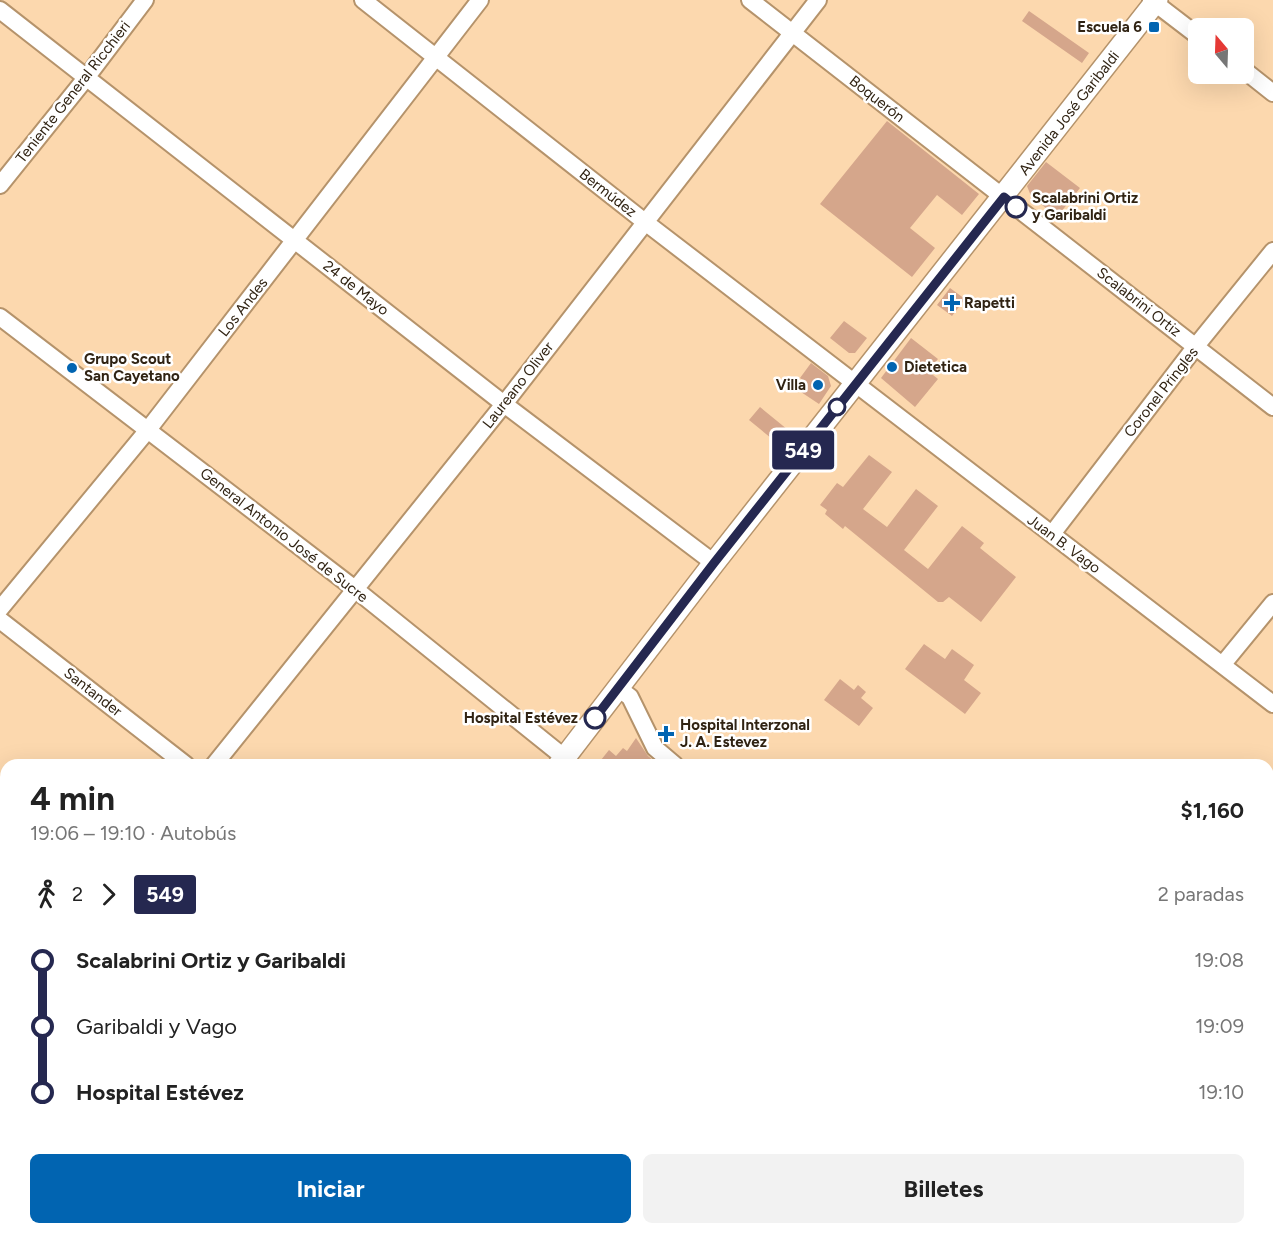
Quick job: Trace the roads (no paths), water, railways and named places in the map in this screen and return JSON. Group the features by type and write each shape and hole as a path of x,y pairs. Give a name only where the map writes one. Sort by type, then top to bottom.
{"main road":[{"name":"Avenida José Garibaldi","path":"564,759 714,563 1004,197 1154,1"}],"street":[{"name":"Teniente General Ricchieri","path":"0,185 145,0"},
{"name":"Bermúdez","path":"363,0 855,384"},
{"name":"Los Andes","path":"0,609 147,431 480,0"},
{"name":"Boquerón","path":"750,0 1004,197"},
{"name":"Laureano Oliver","path":"219,759 504,404 818,0"},
{"path":"1154,1 1188,28"},
{"name":"24 de Mayo","path":"0,10 504,404 714,563"},
{"path":"1254,78 1273,93"},
{"name":"Scalabrini Ortiz","path":"1004,197 1273,407"},
{"name":"Coronel Pringles","path":"1052,534 1196,346 1273,251"},
{"name":"General Antonio José de Sucre","path":"0,317 355,589 558,759"},
{"name":"Juan B. Vago","path":"855,384 1273,704"},
{"path":"1223,664 1273,603"},
{"name":"Santander","path":"0,620 178,759"},
{"path":"618,688 630,697 655,748 668,759"}],"place":[{"name":"Escuela 6","path":"1154,27"},
{"name":"Scalabrini Ortiz y Garibaldi","path":"1016,207"},
{"name":"Rapetti","path":"952,303"},
{"name":"Dietetica","path":"892,367"},
{"name":"Grupo Scout San Cayetano","path":"72,368"},
{"name":"Villa","path":"818,385"},
{"name":"Hospital Estévez","path":"595,718"},
{"name":"Hospital Interzonal J. A. Estevez","path":"666,734"}]}
